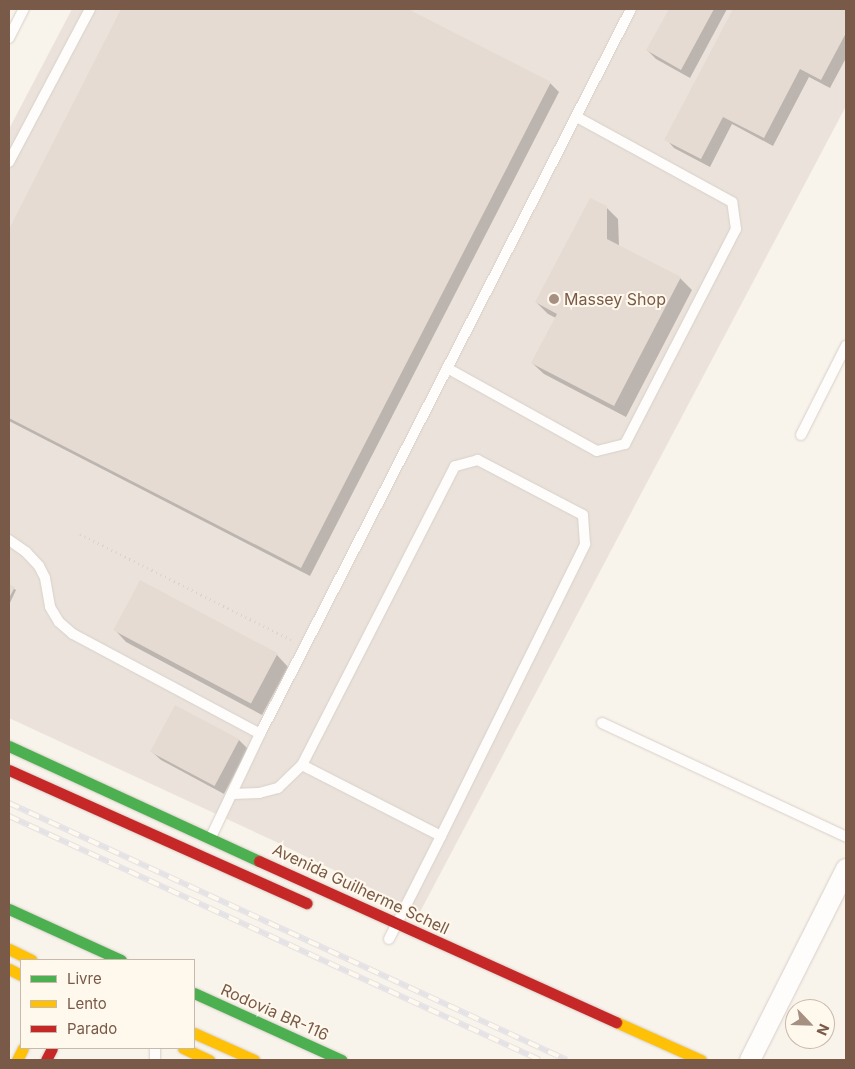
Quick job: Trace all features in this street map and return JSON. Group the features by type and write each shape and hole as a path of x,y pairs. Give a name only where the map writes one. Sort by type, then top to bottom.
{"main road":[{"name":"Avenida Guilherme Schell","path":"9,746 396,924 701,1060"},
{"path":"9,770 320,908"},
{"path":"9,909 119,959"},
{"path":"9,950 30,959"},
{"name":"Rodovia BR-116","path":"195,993 342,1060"},
{"path":"195,1033 254,1060"},
{"path":"184,1049 210,1060"}],"street":[{"path":"750,1060 841,892 846,870"}],"lane":[{"path":"9,38 24,9"},
{"path":"9,162 90,9"},
{"path":"203,856 260,734 632,9"},
{"path":"447,368 597,450 625,444 736,230 732,202 577,117"},
{"path":"801,435 846,346"},
{"path":"232,794 259,793 278,788 302,765 455,466 478,460 582,516 585,544 389,939"},
{"path":"9,540 26,552 39,566 45,578 50,607 59,622 73,634 260,734"},
{"path":"602,722 846,837"},
{"path":"302,765 441,836"}],"path":[{"path":"80,534 306,647"}],"shaded area":[{"path":"72,9 846,9 846,106 420,912 272,840 9,718 9,129"}],"building":[{"path":"121,9 408,9 551,82 301,568 9,418 9,229"},
{"path":"669,9 714,9 681,70 646,50"},
{"path":"733,9 846,9 846,33 821,80 800,69 764,138 723,117 701,159 664,140"},
{"path":"590,198 607,206 607,239 681,277 614,406 531,363 557,314 535,302"},
{"path":"140,580 278,653 251,704 113,630"},
{"path":"9,584 15,587 9,598"},
{"path":"175,705 239,739 215,786 150,752"}],"railway":[{"path":"9,803 567,1060"},
{"path":"9,816 540,1060"}],"traffic: fast":[{"path":"9,746 259,861"},
{"path":"9,909 119,959"},
{"path":"195,993 342,1060"}],"traffic: slow":[{"path":"9,949 30,959"},
{"path":"9,969 20,974"},
{"path":"616,1022 701,1060"},
{"path":"195,1033 254,1060"},
{"path":"17,1060 22,1049"},
{"path":"185,1049 209,1060"}],"traffic: jam":[{"path":"9,770 307,903"},
{"path":"259,861 616,1022"},
{"path":"46,1060 52,1049"}],"place":[{"name":"Massey Shop","path":"554,299"}]}
